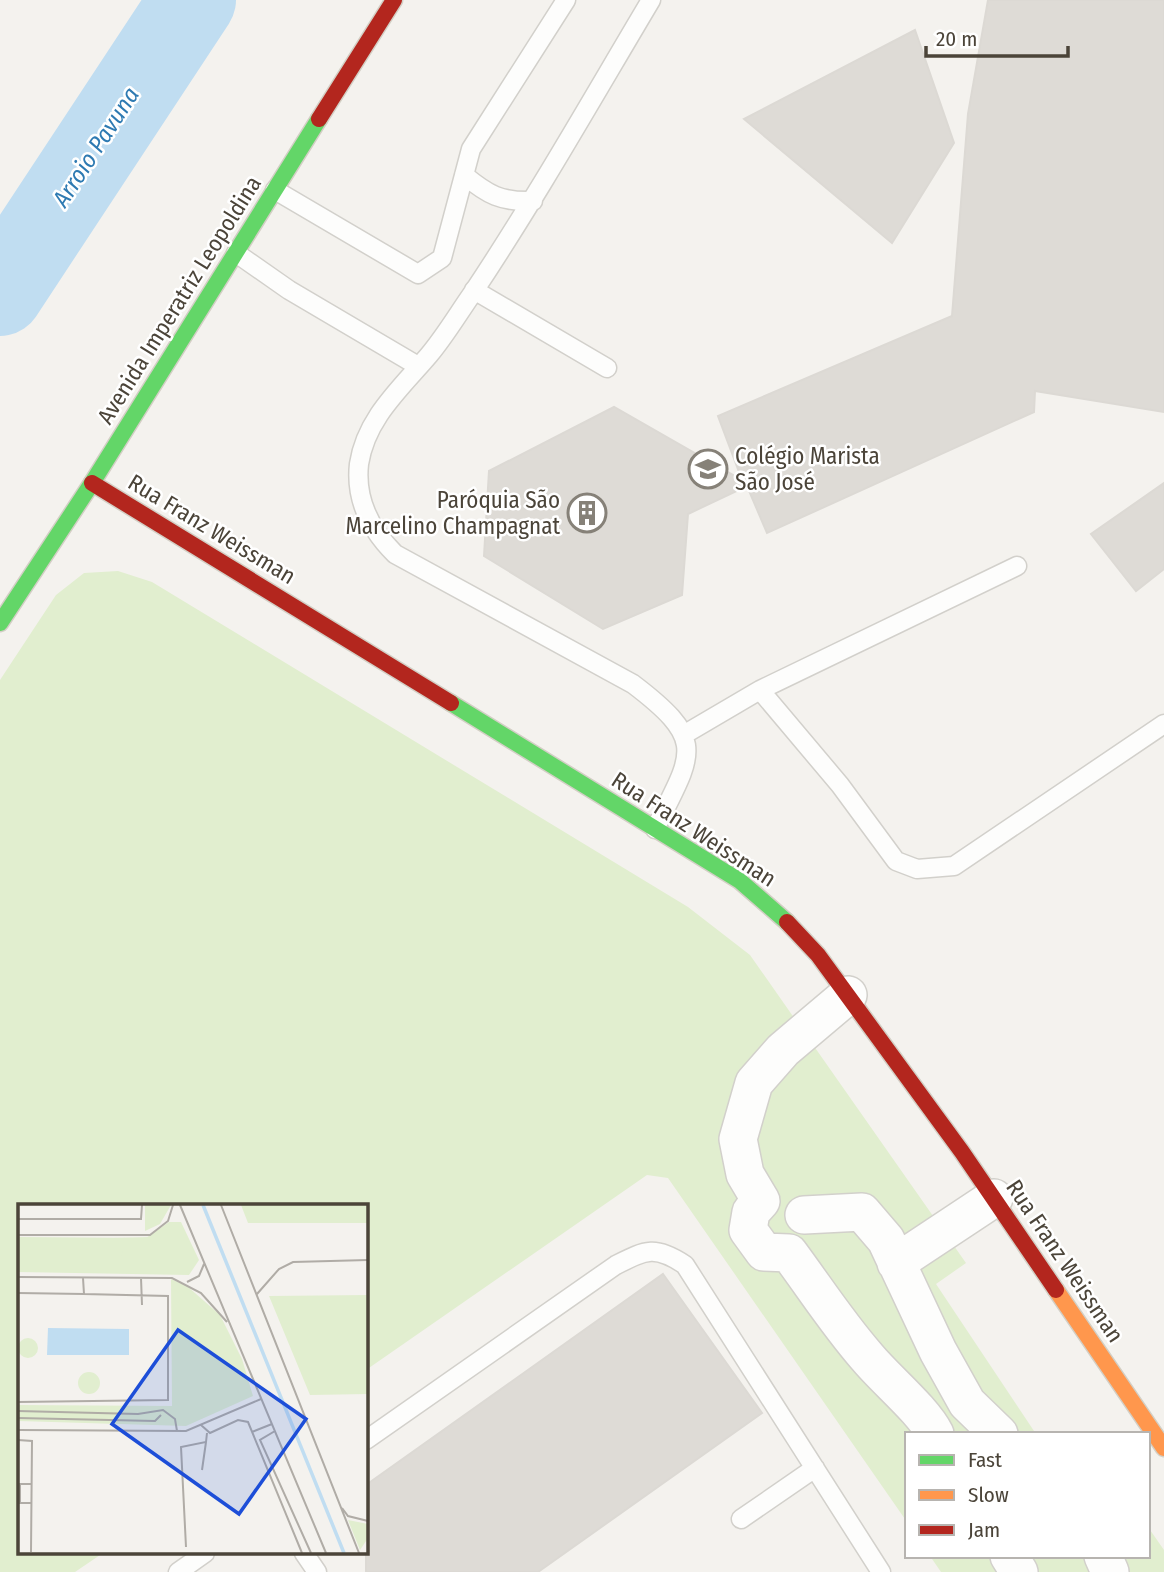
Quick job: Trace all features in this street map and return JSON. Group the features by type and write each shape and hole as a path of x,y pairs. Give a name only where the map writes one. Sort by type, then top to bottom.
{"street":[{"name":"Avenida Imperatriz Leopoldina","path":"0,622 92,483 394,0"},
{"name":"Rua Franz Weissman","path":"92,483 740,881 782,917 818,954 848,995 994,1198 1164,1448"},
{"path":"761,1201 745,1174 738,1139 754,1083 783,1050 848,995"},
{"path":"779,1196 792,1200 804,1216 806,1228 800,1244 789,1253 764,1252 751,1237 748,1230 751,1212 761,1201 779,1196"},
{"path":"896,1263 994,1198"},
{"path":"804,1216 862,1212 886,1240 937,1351 967,1403 997,1432"},
{"path":"789,1253 855,1343 895,1390 929,1422 934,1432"}],"lane":[{"path":"275,190 418,274 442,258 471,149 566,0"},
{"path":"651,0 533,201 474,290 418,366 374,419 359,464 360,502 376,536 395,554 633,684 666,710 685,734 687,766 655,829"},
{"path":"464,174 483,191 509,202 533,201"},
{"path":"236,253 289,290 418,366"},
{"path":"474,290 607,368"},
{"path":"685,734 760,690 1017,566"},
{"path":"760,690 840,785 896,861 917,869 954,866 1164,724"},
{"path":"368,1439 616,1265 644,1251 665,1252 685,1265 881,1572"},
{"path":"741,1518 815,1468"},
{"path":"180,1571 204,1554"},
{"path":"305,1554 317,1572"}],"green space":[{"path":"118,571 152,582 688,907 750,955 966,1263 936,1284 1035,1432 905,1432 905,1519 668,1178 647,1175 368,1369 368,1204 18,1204 18,1554 102,1554 75,1572 0,1572 0,680 56,595 84,573"},
{"path":"1150,1530 1164,1550 1164,1572 941,1572 931,1558 1150,1558"}],"building":[{"path":"988,0 1164,0 1164,412 1035,391 1034,412 767,533 747,486 688,514 682,595 603,629 484,556 489,471 614,407 742,480 718,416 952,316 968,114"},
{"path":"915,30 954,143 892,243 744,119"},
{"path":"1164,483 1164,569 1136,591 1091,534"},
{"path":"663,1274 762,1413 538,1572 366,1572 368,1484"}],"waterway":[{"name":"Arroio Pavuna","path":"0,293 193,0"}],"traffic: fast":[{"path":"0,623 92,483 319,119"},
{"path":"451,703 740,881 787,922"}],"traffic: slow":[{"path":"1056,1290 1164,1448"}],"traffic: jam":[{"path":"319,119 394,0"},
{"path":"92,483 451,703"},
{"path":"787,922 818,955 962,1152 1056,1290"}],"place":[{"name":"Colégio Marista São José","path":"708,469"},
{"name":"Paróquia São Marcelino Champagnat","path":"587,513"}]}
